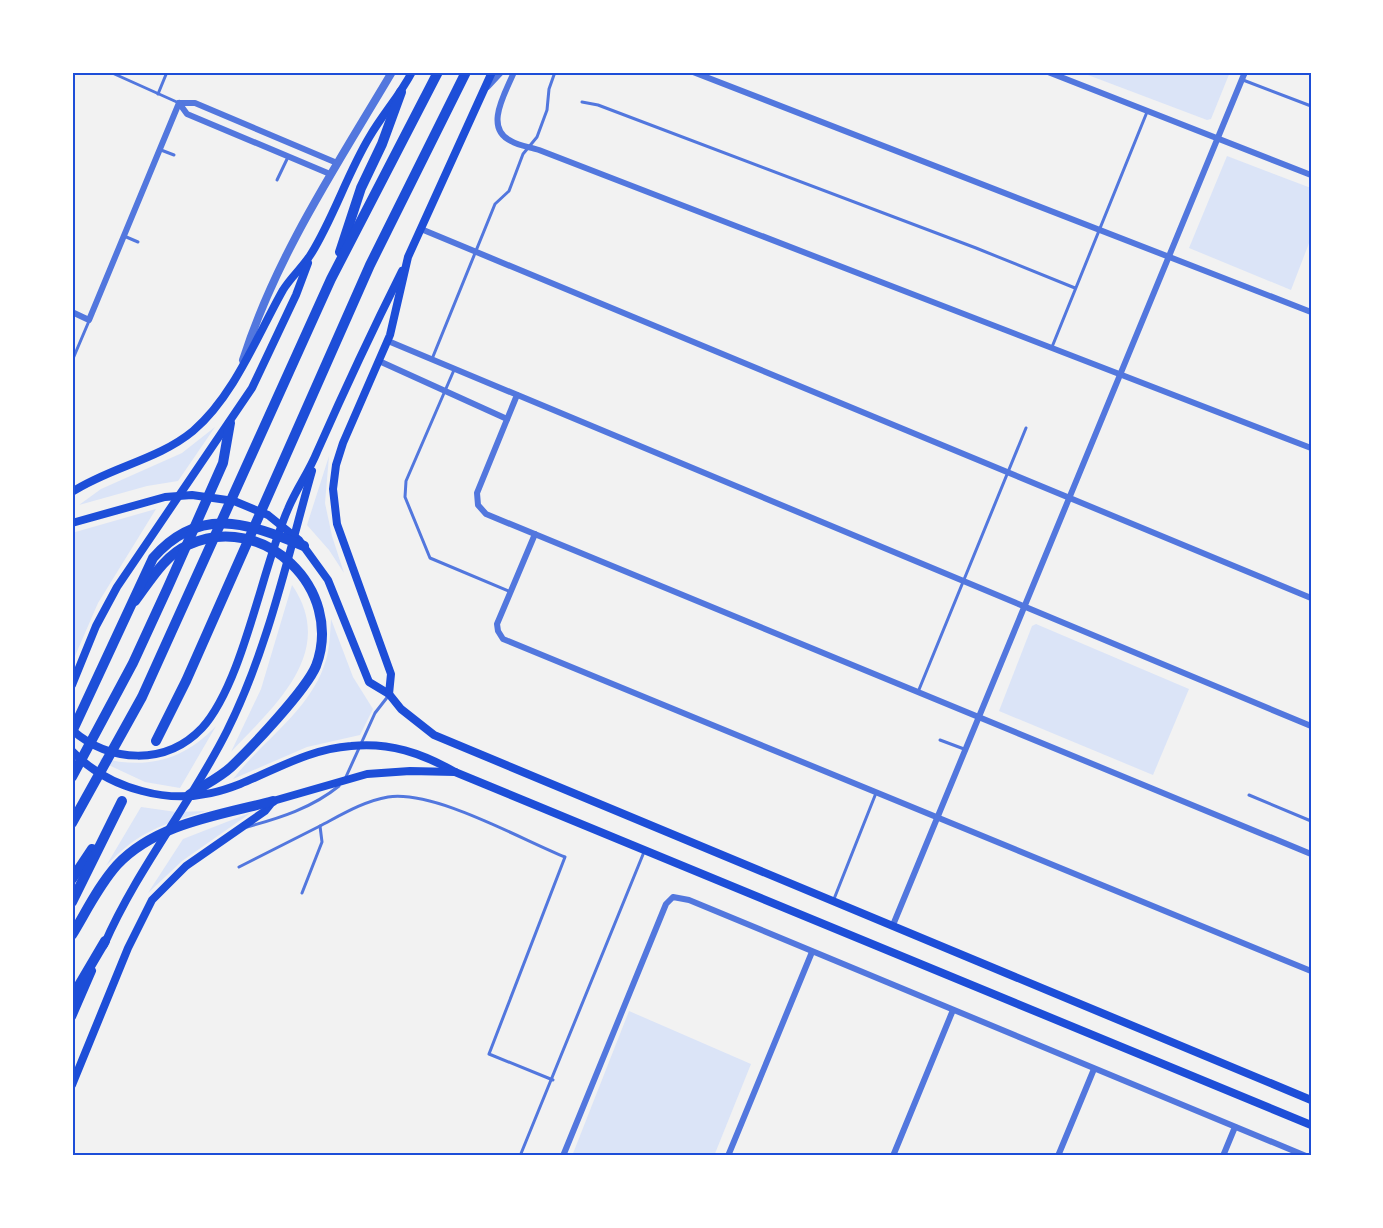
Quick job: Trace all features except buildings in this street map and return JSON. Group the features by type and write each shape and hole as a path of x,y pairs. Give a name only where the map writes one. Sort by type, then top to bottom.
{"highway":[{"path":"72,823 123,733 158,662 331,279 438,72"},
{"path":"156,741 195,662 370,265 466,72"},
{"path":"331,279 361,188 382,144 401,92"},
{"path":"72,777 133,663 182,556 223,463 230,423"},
{"path":"72,731 153,558 178,536 202,526 235,522 261,528 304,546"},
{"path":"135,600 169,558 181,548 202,540 235,537 270,548 298,570 311,589 320,615 321,644 312,674 230,769 189,795"},
{"path":"72,879 122,801 72,902"},
{"path":"72,935 108,875 124,857 146,841 201,820 273,801"},
{"path":"76,997 105,941"}],"main road":[{"path":"72,686 89,642 117,587 230,423 262,368 296,295 311,254 370,136 412,72"},
{"path":"72,731 96,747 117,755 146,756 176,747 203,727 220,701 237,661 288,507 316,455 492,72"},
{"path":"72,492 76,486 157,453 187,436 212,412 265,327 284,289 311,254"},
{"path":"389,694 391,675 340,535 333,489 339,453 388,341 408,257"},
{"path":"105,941 133,887 227,732 256,666 283,579 316,455"},
{"path":"72,523 165,497 204,495 245,504 281,523 317,561 333,588 369,682 389,694 414,721 443,740 1311,1100"},
{"path":"72,750 106,777 150,794 189,796 223,792 317,753 360,745 405,750 433,759 455,772 1311,1125"},
{"path":"72,1085 134,934 152,900 186,866 265,811 273,801 379,772 455,772"},
{"path":"72,1017 76,997"},
{"path":"72,1023 76,997"}],"street":[{"path":"243,362 255,323 276,276 330,174 392,72"},
{"path":"484,89 500,72"},
{"path":"514,72 497,115 497,126 508,140 1311,448"},
{"path":"693,72 1311,312"},
{"path":"1048,72 1311,175"},
{"path":"893,925 1245,72"},
{"path":"179,103 195,103 337,163"},
{"path":"72,312 89,320 179,103"},
{"path":"179,103 187,114 330,174"},
{"path":"421,229 1311,598"},
{"path":"388,341 1311,726"},
{"path":"379,361 446,389 507,419"},
{"path":"517,395 478,489 477,501 486,514 1311,854"},
{"path":"535,534 497,624 503,639 1311,972"},
{"path":"563,1156 671,897 689,900 1306,1156"},
{"path":"728,1156 812,952"},
{"path":"893,1156 953,1010"},
{"path":"1058,1156 1094,1069"},
{"path":"1223,1156 1235,1127"}],"lane":[{"path":"110,72 179,103"},
{"path":"158,94 167,72"},
{"path":"432,360 495,204 509,191 523,154 537,137 547,110 549,89 555,72"},
{"path":"1242,80 1311,106"},
{"path":"582,102 598,105 976,248 1075,288"},
{"path":"1052,347 1148,111"},
{"path":"160,150 174,155"},
{"path":"277,180 288,157"},
{"path":"124,236 138,242"},
{"path":"72,361 89,320"},
{"path":"454,369 406,481 405,497 430,558 511,592"},
{"path":"918,692 1026,428"},
{"path":"240,829 298,811 325,797 345,781 375,713 389,694"},
{"path":"940,740 965,750"},
{"path":"833,900 877,792"},
{"path":"1249,795 1311,820"},
{"path":"239,867 373,801 388,797 407,797 464,814 565,857 489,1054 553,1080"},
{"path":"302,892 322,842 320,826"},
{"path":"520,1156 553,1080 645,849"}],"shaded area":[{"path":"1080,72 1230,72 1211,119 1207,120"},
{"path":"1227,156 1311,188 1311,238 1291,290 1189,248"},
{"path":"215,427 178,481 147,486 79,505 101,489 182,453"},
{"path":"329,456 325,503 332,536 344,573 329,550 307,525"},
{"path":"156,509 98,603 72,663 72,533"},
{"path":"292,585 304,610 308,633 304,655 295,676 281,697 231,752 261,689"},
{"path":"331,619 353,677 373,709 360,735 307,747 233,779 310,694 326,660"},
{"path":"1036,624 1189,689 1153,775 999,711 1032,626"},
{"path":"216,726 180,788 145,782 100,761 101,758 134,763 164,759 191,747"},
{"path":"141,807 176,812 206,811 177,820 140,837 117,854 106,866"},
{"path":"252,812 182,861 148,893 183,839"},
{"path":"629,1011 751,1064 714,1156 572,1156"}]}
